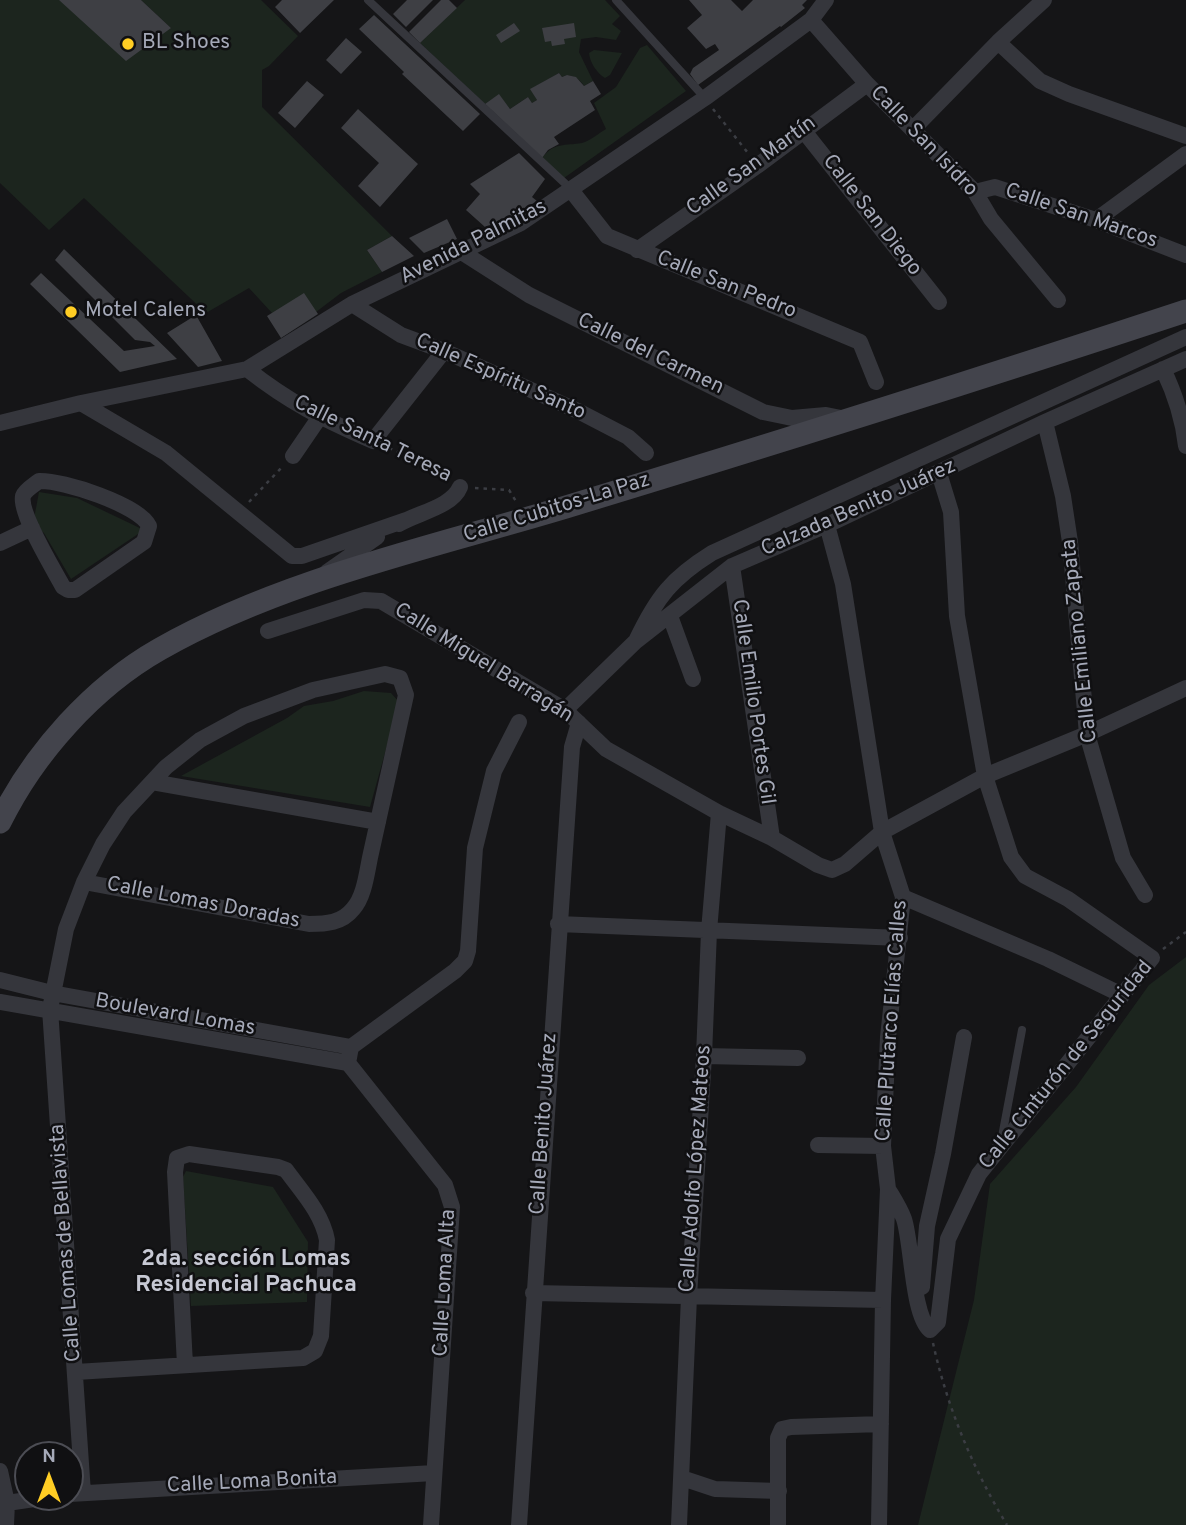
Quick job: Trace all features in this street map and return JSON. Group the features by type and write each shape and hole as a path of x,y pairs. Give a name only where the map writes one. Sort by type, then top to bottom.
{"main road":[{"name":"Calle Cubitos-La Paz","path":"0,822 34,766 73,719 113,682 159,649 216,622 313,582 852,420 1186,311"}],"street":[{"name":"Avenida Palmitas","path":"0,423 80,403 247,369 352,304 521,223 705,98 811,20 825,0"},
{"path":"913,129 998,42 1044,0"},
{"name":"Calle San Isidro","path":"811,20 867,84 975,192 991,219 1058,300"},
{"path":"998,42 1040,81 1186,136"},
{"name":"Calle San Martín","path":"637,250 758,166 867,84"},
{"name":"Calle San Diego","path":"803,130 939,302"},
{"path":"1096,220 1186,153"},
{"name":"Calle San Marcos","path":"975,192 995,187 1096,220 1186,255"},
{"name":"Calle San Pedro","path":"571,190 607,236 860,342 876,382"},
{"name":"Calle del Carmen","path":"460,251 529,295 763,412 792,418 826,415 852,420"},
{"name":"Calle Espíritu Santo","path":"352,304 401,335 444,351 578,411 628,437 646,453"},
{"path":"635,642 667,588 685,570 712,553 1186,337"},
{"path":"373,441 444,351"},
{"name":"Calzada Benito Juárez","path":"565,710 635,642 732,566 827,525 1186,359"},
{"name":"Calle Santa Teresa","path":"247,369 280,396 319,418 373,441"},
{"path":"1163,369 1175,394 1186,446"},
{"path":"80,403 166,453 292,556 302,556 406,520 447,501 458,493 460,486"},
{"path":"293,456 319,418"},
{"name":"Calle Emiliano Zapata","path":"1045,422 1063,496 1070,541 1087,734 1123,858 1145,895"},
{"path":"939,473 951,512 957,616 985,776 1012,857 1025,876 1068,900 1152,958"},
{"path":"39,481 74,485 138,513 149,526 144,541 75,590 63,587 32,528 23,495 39,481"},
{"path":"313,582 359,548 406,520"},
{"name":"Calle Plutarco Elías Calles","path":"827,525 843,584 883,832 904,897 888,1037 883,1146 888,1189 879,1525"},
{"path":"0,543 32,528"},
{"name":"Calle Emilio Portes Gil","path":"732,566 772,838"},
{"name":"Calle Miguel Barragán","path":"268,631 364,600 381,601 565,710 606,749 818,865 832,870 845,864 883,832"},
{"path":"670,616 693,679"},
{"name":"Calle Lomas Doradas","path":"84,882 309,924 327,924 344,918 355,908 361,893 378,822 406,695 400,678 385,674 313,690 244,716 200,740 152,782"},
{"path":"883,832 985,776 1087,734 1186,688"},
{"path":"349,1055 465,961 468,951 475,848 494,771 519,722"},
{"name":"Calle Benito Juárez","path":"519,1525 558,924 572,747 579,723"},
{"path":"152,782 378,822"},
{"name":"Calle Lomas de Bellavista","path":"76,1441 76,1372 51,1001 66,929 84,882 103,844 124,812 152,782"},
{"name":"Calle Adolfo López Mateos","path":"679,1525 709,931 719,813"},
{"path":"904,897 1048,959 1122,995"},
{"path":"558,924 900,938"},
{"name":"Calle Cinturón de Seguridad","path":"930,1329 938,1322 948,1239 979,1174 1152,958"},
{"name":"Boulevard Lomas","path":"0,980 51,1001"},
{"name":"Boulevard Lomas","path":"0,1002 51,1001 349,1055"},
{"path":"920,1310 927,1226 964,1037"},
{"name":"Calle Loma Alta","path":"349,1055 446,1185 452,1207 431,1525"},
{"path":"704,1056 798,1058"},
{"path":"818,1145 883,1146"},
{"path":"76,1372 303,1358 315,1351 321,1336 327,1241 318,1214 285,1170 189,1154 177,1158 175,1172 185,1365"},
{"path":"888,1189 904,1220 920,1310 925,1326 930,1329"},
{"path":"533,1293 883,1300"},
{"path":"778,1525 778,1438 782,1429 880,1424"},
{"path":"0,1471 7,1503 6,1525"},
{"name":"Calle Loma Bonita","path":"84,1493 434,1473"},
{"path":"682,1478 715,1489 779,1491"},
{"path":"7,1503 14,1502"}],"lane":[{"path":"368,0 571,190"},
{"path":"616,0 705,98"},
{"path":"1000,1148 1022,1030"}],"path":[{"path":"705,98 758,166"},
{"name":"Calle Santa Teresa","path":"373,441 457,478 460,486"},
{"path":"239,512 293,456"},
{"path":"460,486 509,490"},
{"name":"Calle Cinturón de Seguridad","path":"1152,958 1186,932"},
{"path":"930,1329 940,1376 956,1423 995,1506 1007,1525"}],"shaded area":[{"path":"0,0 59,0 171,28 141,0 261,0 298,36 262,70 262,107 392,236 367,250 382,272 341,293 316,312 272,313 249,288 206,313 84,198 49,230 0,183"},
{"path":"465,0 605,0 620,16 612,24 621,31 616,40 596,37 581,39 579,52 593,81 584,86 575,77 562,77 559,73 531,89 537,100 532,103 528,97 510,109 499,95 485,104 420,43"},
{"path":"647,45 686,91 564,178 542,158 555,147 585,142 606,129 594,103 616,87 640,48"},
{"path":"594,50 622,53 610,75 605,78 591,60 589,53"},
{"path":"39,492 77,498 144,530 71,579 44,533 33,524"},
{"path":"364,691 391,693 399,702 370,807 181,776 304,706 333,701"},
{"path":"1186,957 1186,1525 918,1525 974,1300 990,1184 1076,1087 1149,985"},
{"path":"186,1171 273,1187 308,1242 307,1302 191,1306 183,1177"}],"building":[{"name":"BL Shoes","path":"59,0 141,0 171,28 126,61"},
{"path":"282,0 334,0 300,33 275,7"},
{"path":"407,0 433,0 406,27 393,14"},
{"path":"441,0 449,0 457,8 420,43 409,32"},
{"path":"689,0 731,0 742,11 753,0 807,0 802,5 805,8 781,27 698,85 690,74 693,68 719,50 715,44 706,49 687,28 702,15"},
{"path":"374,15 480,114 463,131 359,29"},
{"path":"514,23 520,31 501,43 496,35"},
{"path":"574,23 576,37 564,39 565,44 552,46 551,41 545,42 542,28"},
{"path":"346,38 362,52 341,74 326,60"},
{"path":"559,73 562,77 576,77 584,86 593,81 601,94 590,101 595,110 554,137 559,144 548,150 542,158 485,104 499,94 510,109 528,97 532,103 537,100 530,89"},
{"path":"307,81 324,95 295,128 278,113"},
{"path":"358,109 418,164 380,207 358,186 379,163 341,128"},
{"path":"519,153 545,179 532,197 537,201 506,220 485,227 466,210 480,194 470,184"},
{"path":"447,219 457,239 424,253 409,238"},
{"path":"392,236 414,256 382,272 367,250"},
{"name":"Motel Calens","path":"64,249 177,359 120,372 30,284 41,273 124,351 155,346 150,342 135,340 55,260"},
{"path":"304,293 318,314 281,338 267,316"},
{"path":"196,315 222,361 198,367 167,333"}],"place":[{"name":"BL Shoes","path":"128,44"},
{"name":"Motel Calens","path":"71,312"}],"district":[{"name":"2da. sección Lomas Residencial Pachuca","path":"246,1273"}]}
